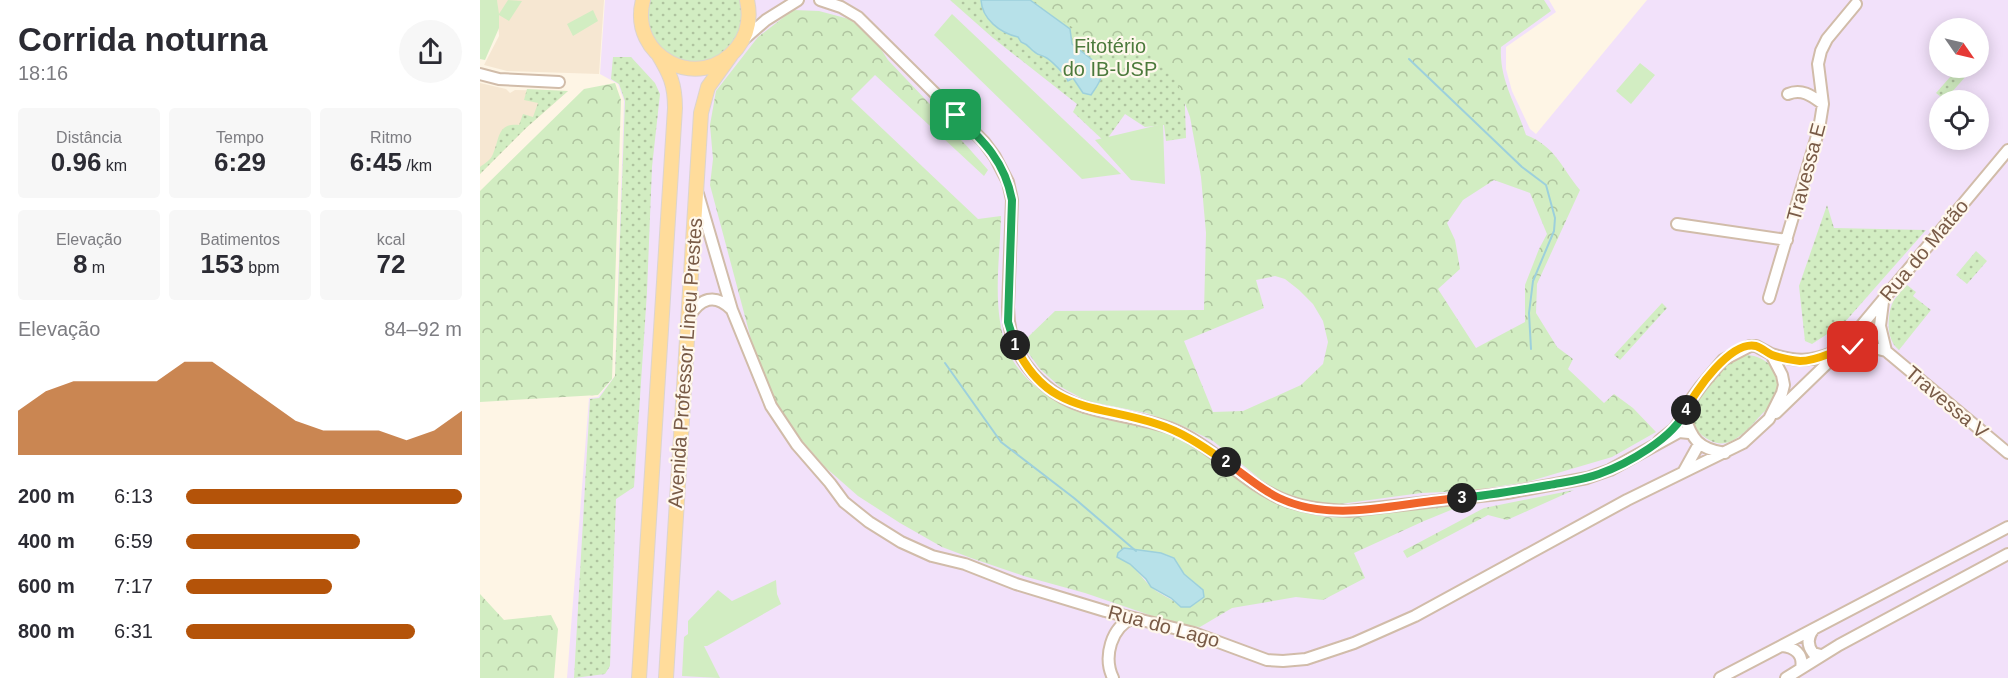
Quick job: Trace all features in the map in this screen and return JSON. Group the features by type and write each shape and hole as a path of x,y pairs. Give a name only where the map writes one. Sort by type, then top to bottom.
{"main road":[{"name":"Avenida Professor Lineu Prestes","path":"639,678 675,92 671,78 648,41 642,26 643,0"},
{"path":"743,41 749,20 747,0"},
{"name":"Avenida Professor Lineu Prestes","path":"666,678 699,135 704,98 714,77 743,41"},
{"path":"658,54 677,66 700,69 721,62 731,55"},
{"path":"659,367 666,361 675,360 685,368"}],"street":[{"path":"743,41 766,20 798,0"},
{"path":"820,0 841,7 858,17 984,142 995,157 1008,182 1012,200 1008,307 1008,322 1012,339 1022,360 1046,387 1063,398 1081,406 1173,429 1192,438 1260,487 1281,499 1305,507 1327,510 1348,511 1489,495 1587,478 1610,470 1679,432 1689,433"},
{"name":"Travessa E","path":"1769,298 1819,129 1823,104 1818,64 1821,51 1827,39 1856,4"},
{"path":"480,74 508,80 559,82"},
{"name":"Travessa E","path":"1788,94 1796,90 1803,92 1823,104"},
{"name":"Rua do Matão","path":"1769,419 1842,349 2008,150"},
{"name":"Rua do Lago","path":"696,188 732,310 771,406 796,445 844,502 869,522 901,542 932,556 965,564 1016,584 1132,618 1194,633 1267,660 1306,659 1354,644 1415,616 1602,514 1725,453"},
{"name":"Travessa E","path":"1677,224 1787,240"},
{"path":"1659,441 1674,429 1690,401 1723,360 1750,346 1756,346 1771,354 1793,360 1812,360 1842,349 1867,346 1886,351 1880,326 1884,299"},
{"path":"688,320 698,304 705,300 720,300 732,310"},
{"name":"Travessa V","path":"1886,351 2008,453"},
{"path":"1684,415 1689,433 1699,444 1709,450 1725,453 1743,443 1769,419 1779,401 1784,385 1779,368 1771,354"},
{"path":"1684,472 1699,444"},
{"path":"1720,678 1922,570 2008,527"},
{"path":"1786,678 1821,656 2008,554"},
{"path":"1105,610 1111,620 1113,636 1110,668 1113,678"},
{"path":"1113,636 1122,624 1132,618"},
{"path":"1814,629 1809,636 1809,645 1813,653 1821,656"},
{"path":"1782,646 1798,652 1803,663 1801,668"}],"shaded area":[{"path":"497,0 604,0 599,74 507,71 484,65 499,36"},
{"path":"605,0 1549,0 1556,12 1506,47 1506,69 1512,91 1530,129 1536,134 1647,0 2008,0 2008,678 567,678 589,398 598,397 615,376 624,101 618,84 600,74"},
{"path":"480,83 506,89 510,93 515,90 568,91 526,128 480,174"}],"green space":[{"path":"480,0 497,0 499,14 508,0 522,1 509,21 499,15 499,28 485,60 480,59"},
{"path":"649,0 743,0 744,12 739,35 732,44 714,57 702,61 677,58 666,52 650,32 647,19"},
{"name":"Fitotério do IB-USP","path":"950,0 1178,0 1183,48 1186,138 1166,141 1164,125 1145,127 1125,114 1105,142 1073,112 1077,104 993,38"},
{"path":"1033,0 1544,0 1551,11 1501,47 1505,81 1526,135 1544,145 1557,158 1580,190 1537,284 1536,313 1557,347 1573,359 1568,369 1604,403 1614,394 1633,408 1656,432 1612,457 1527,482 1468,491 1421,493 1333,505 1307,502 1280,492 1213,441 1181,425 1146,413 1087,401 1059,386 1040,369 1024,347 1029,336 1055,311 1204,310 1206,233 1201,177 1190,117 1176,79 1151,54 1135,45 1110,48 1095,43","holes":["1494,180 1530,193 1547,234 1525,285 1525,322 1476,348 1438,289 1460,269 1455,240 1447,223 1463,200","1275,276 1285,279 1299,290 1313,304 1323,321 1328,342 1323,364 1301,385 1243,411 1213,412 1184,341 1264,308 1256,280"]},
{"path":"593,10 598,21 573,36 567,24"},
{"path":"793,10 819,11 849,19 873,37 888,60 945,120 942,124 944,127 961,140 988,170 984,176 875,75 851,99 978,219 1001,216 998,302 1003,335 1011,358 1038,389 1051,398 1088,414 1155,428 1198,450 1282,504 1305,513 1344,517 1400,508 1468,503 1354,553 1365,578 1323,600 1296,597 1232,608 1200,627 1176,624 1085,593 1027,577 942,547 858,496 825,467 775,405 759,370 710,185 713,159 710,125 716,91 758,37","holes":["1158,553 1167,555 1178,564 1184,574 1199,586 1202,599 1190,607 1181,607 1153,589 1130,564"]},
{"path":"952,14 1121,174 1082,179 934,35"},
{"path":"613,57 631,57 655,83 660,94 652,167 647,292 634,487 616,499 610,666 605,674 574,678 590,399 599,398 615,376 625,101 619,84 611,79"},
{"path":"1640,63 1655,75 1631,104 1616,91"},
{"path":"1949,78 1964,78 1954,90 1939,90"},
{"path":"615,83 621,100 612,379 598,395 480,402 480,191 584,89"},
{"path":"527,89 568,91 526,128 480,174 480,167 492,156 503,129 507,126 519,125 523,114 533,117 538,103 524,100"},
{"path":"1163,124 1165,184 1131,180 1095,140"},
{"path":"1827,205 1834,228 1926,230 1844,323 1812,344 1805,341 1799,286"},
{"path":"1976,251 1987,261 1967,284 1956,275"},
{"path":"1907,285 1916,292 1913,296 1931,310 1899,350 1890,335 1889,316 1893,301"},
{"path":"1662,303 1667,308 1620,360 1614,355"},
{"path":"1748,355 1762,359 1777,375 1776,398 1739,437 1726,443 1711,441 1695,427 1692,419 1696,402 1727,364"},
{"path":"1574,490 1507,520 1488,515 1407,558 1403,551 1484,508"},
{"path":"776,580 777,594 781,604 704,646 720,678 682,676 684,637 688,634 688,621 718,590 732,601"},
{"path":"480,594 504,620 551,615 558,629 554,678 480,678"}],"water":[{"path":"981,0 1030,0 1070,29 1072,44 1095,63 1101,72 1099,82 1091,95 1083,93 1073,78 1068,81 1051,61 1034,52 1018,37 993,24 982,7"},
{"path":"1124,548 1161,553 1174,558 1184,574 1203,590 1204,597 1190,607 1181,607 1171,598 1151,587 1130,564 1117,557"}],"waterway":[{"path":"1409,59 1522,167 1546,185 1555,218 1554,231 1533,281 1529,313 1531,349"},
{"path":"945,363 1001,442 1074,498 1136,551"}],"route":[{"path":"956,115 984,142 1008,182 1012,200 1008,322 1012,339 1022,360 1046,387 1081,406 1173,429 1192,438 1260,487 1281,499 1305,507 1348,511 1480,496 1598,475 1631,459 1674,429 1701,386 1723,360 1740,350 1756,346 1771,354 1801,361 1818,359 1843,348 1853,347"}]}
